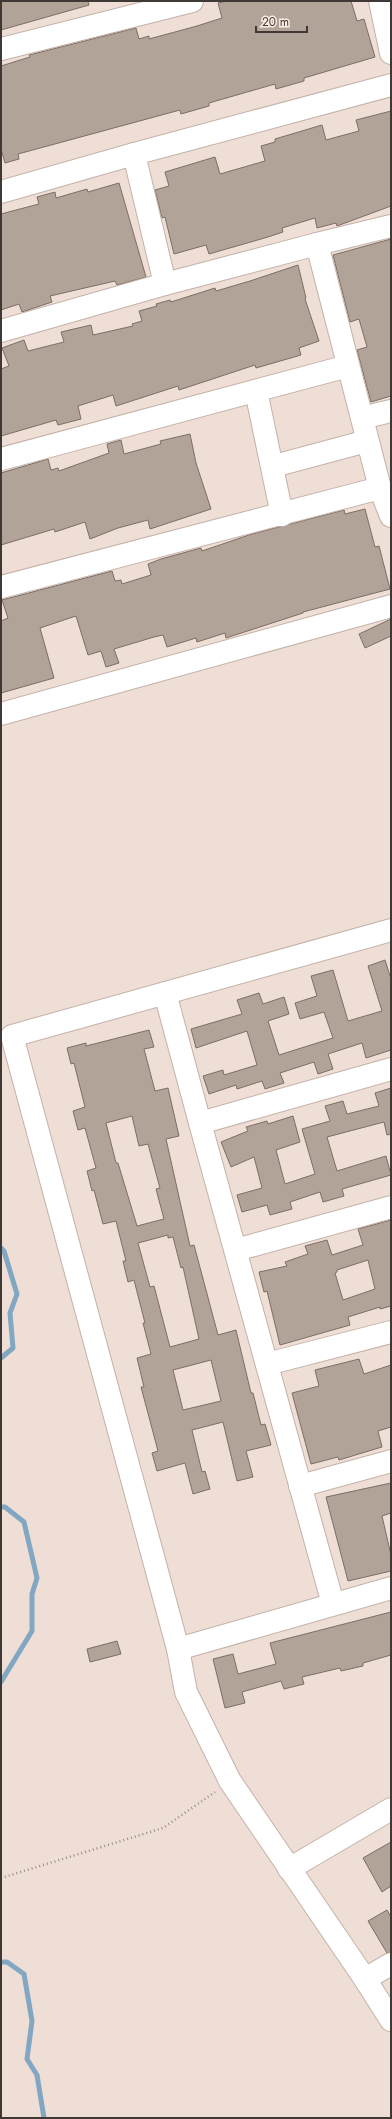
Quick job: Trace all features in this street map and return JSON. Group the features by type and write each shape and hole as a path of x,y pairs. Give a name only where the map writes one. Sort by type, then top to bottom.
{"street":[{"path":"1,49 192,1"},
{"path":"382,1 391,53"},
{"path":"1,192 134,154 391,85"},
{"path":"134,154 165,284"},
{"path":"1,331 165,284 391,226"},
{"path":"317,244 367,441 380,488 391,516"},
{"path":"1,459 348,366"},
{"path":"256,391 274,466 282,514"},
{"path":"362,418 391,412"},
{"path":"274,466 367,441"},
{"path":"1,587 380,488"},
{"path":"1,714 391,606"},
{"path":"391,930 165,993 7,1029 178,1649 186,1692 230,1781 365,1979 391,2020"},
{"path":"165,993 333,1604"},
{"path":"200,1123 391,1069"},
{"path":"236,1250 391,1206"},
{"path":"267,1364 391,1332"},
{"path":"300,1486 391,1462"},
{"path":"178,1649 391,1588"},
{"path":"289,1869 391,1810"},
{"path":"365,1979 391,1964"}],"path":[{"path":"1,1878 163,1828 230,1781"}],"building":[{"path":"1,1 88,1 89,5 1,30"},
{"path":"227,1 351,1 357,21 364,19 375,57 304,78 304,81 276,89 275,84 209,103 209,106 181,114 180,110 18,154 19,159 5,163 1,149 1,66 30,57 29,55 136,28 139,39 149,36 149,39 197,26 222,18 218,3"},
{"path":"391,111 391,206 337,226 336,223 317,228 315,218 282,228 283,232 209,254 206,245 174,254 165,217 162,218 155,190 169,186 165,172 215,157 220,174 265,161 261,146 275,142 275,139 322,125 326,140 359,131 356,120"},
{"path":"119,183 146,277 117,285 115,281 50,296 52,302 22,312 19,304 1,310 1,214 39,204 37,197 55,192 56,198 87,189 88,192"},
{"path":"391,239 391,396 371,402 357,350 367,347 359,319 350,322 333,255"},
{"path":"298,265 305,299 319,341 299,348 301,355 256,368 255,365 179,390 178,386 116,406 113,395 78,406 81,419 58,425 56,420 1,436 1,369 9,366 2,348 24,340 28,351 64,342 61,332 91,325 93,335 133,326 132,324 142,321 139,311 157,306 156,304 170,300 171,302 215,288 216,291"},
{"path":"190,434 196,463 211,509 150,529 148,520 118,528 90,539 85,522 55,532 54,529 1,545 1,473 48,459 51,470 58,468 59,471 109,453 107,444 121,440 124,454 161,444 160,441"},
{"path":"365,509 375,547 379,546 390,589 303,612 226,638 225,633 197,642 196,638 167,647 163,635 154,637 114,649 119,663 106,667 101,651 88,655 76,616 40,628 54,678 1,693 1,621 8,618 2,600 112,571 115,581 121,580 122,584 151,575 148,564 161,559 201,548 202,551 252,534 344,510 345,514"},
{"path":"391,619 391,636 365,648 359,634"},
{"path":"385,960 391,979 391,1050 366,1058 362,1043 328,1054 333,1069 318,1074 314,1062 280,1073 284,1083 265,1089 262,1081 237,1089 236,1085 209,1094 203,1076 223,1070 224,1075 257,1065 247,1031 196,1048 191,1029 242,1014 237,1000 259,993 263,1004 284,997 289,1014 268,1021 279,1055 333,1038 324,1012 300,1019 295,1003 317,996 311,976 333,970 348,1021 382,1011 368,966"},
{"path":"149,1030 154,1047 144,1049 155,1091 168,1088 179,1136 166,1139 190,1246 194,1245 218,1335 236,1330 251,1393 253,1393 261,1425 265,1424 271,1445 246,1451 253,1477 237,1481 223,1422 192,1430 202,1472 205,1471 210,1489 193,1494 185,1463 157,1471 152,1453 158,1451 141,1387 144,1387 137,1358 151,1354 143,1323 145,1323 134,1280 128,1282 123,1261 126,1261 116,1221 103,1224 94,1190 92,1191 87,1171 96,1168 85,1128 78,1130 73,1111 85,1107 74,1063 71,1064 67,1048 86,1043 86,1046","holes":["132,1116 139,1146 148,1144 160,1188 156,1189 164,1219 137,1226 118,1163 116,1163 106,1123","168,1235 168,1238 173,1237 181,1268 183,1267 199,1339 170,1347 154,1286 150,1287 138,1243","211,1360 221,1401 183,1410 173,1370"]},
{"path":"391,1088 391,1134 387,1135 384,1122 327,1137 337,1171 386,1156 391,1175 342,1189 344,1196 323,1202 320,1192 290,1202 292,1209 270,1215 267,1205 242,1212 237,1195 262,1188 254,1157 231,1167 221,1142 248,1131 246,1127 267,1121 268,1124 293,1116 300,1142 276,1150 285,1184 315,1174 302,1129 330,1121 325,1106 343,1101 347,1114 379,1106 375,1093"},
{"path":"391,1220 391,1306 380,1309 380,1307 348,1317 350,1325 280,1345 267,1291 264,1292 259,1272 287,1266 285,1262 308,1254 305,1246 327,1240 332,1255 363,1245 358,1229","holes":["368,1260 375,1289 343,1300 335,1273 337,1270"]},
{"path":"359,1359 364,1374 391,1365 391,1427 378,1431 382,1447 339,1460 338,1457 311,1464 292,1393 319,1386 315,1370"},
{"path":"391,1483 391,1513 382,1516 391,1555 391,1571 348,1581 326,1497"},
{"path":"391,1612 391,1655 363,1663 363,1666 341,1671 340,1668 302,1677 304,1684 284,1689 281,1681 242,1692 245,1703 225,1708 213,1659 233,1654 238,1674 276,1664 270,1643"},
{"path":"117,1641 121,1654 90,1662 87,1649"},
{"path":"391,1842 391,1886 382,1892 363,1858"},
{"path":"387,1910 391,1917 391,1952 387,1953 368,1921"}],"waterway":[{"path":"1,1248 4,1251 17,1294 10,1313 13,1348 1,1358"},
{"path":"1,1507 5,1507 24,1522 37,1578 32,1594 32,1631 1,1682"},
{"path":"1,1962 7,1962 24,1974 32,2021 27,2059 37,2075 44,2118"}]}
